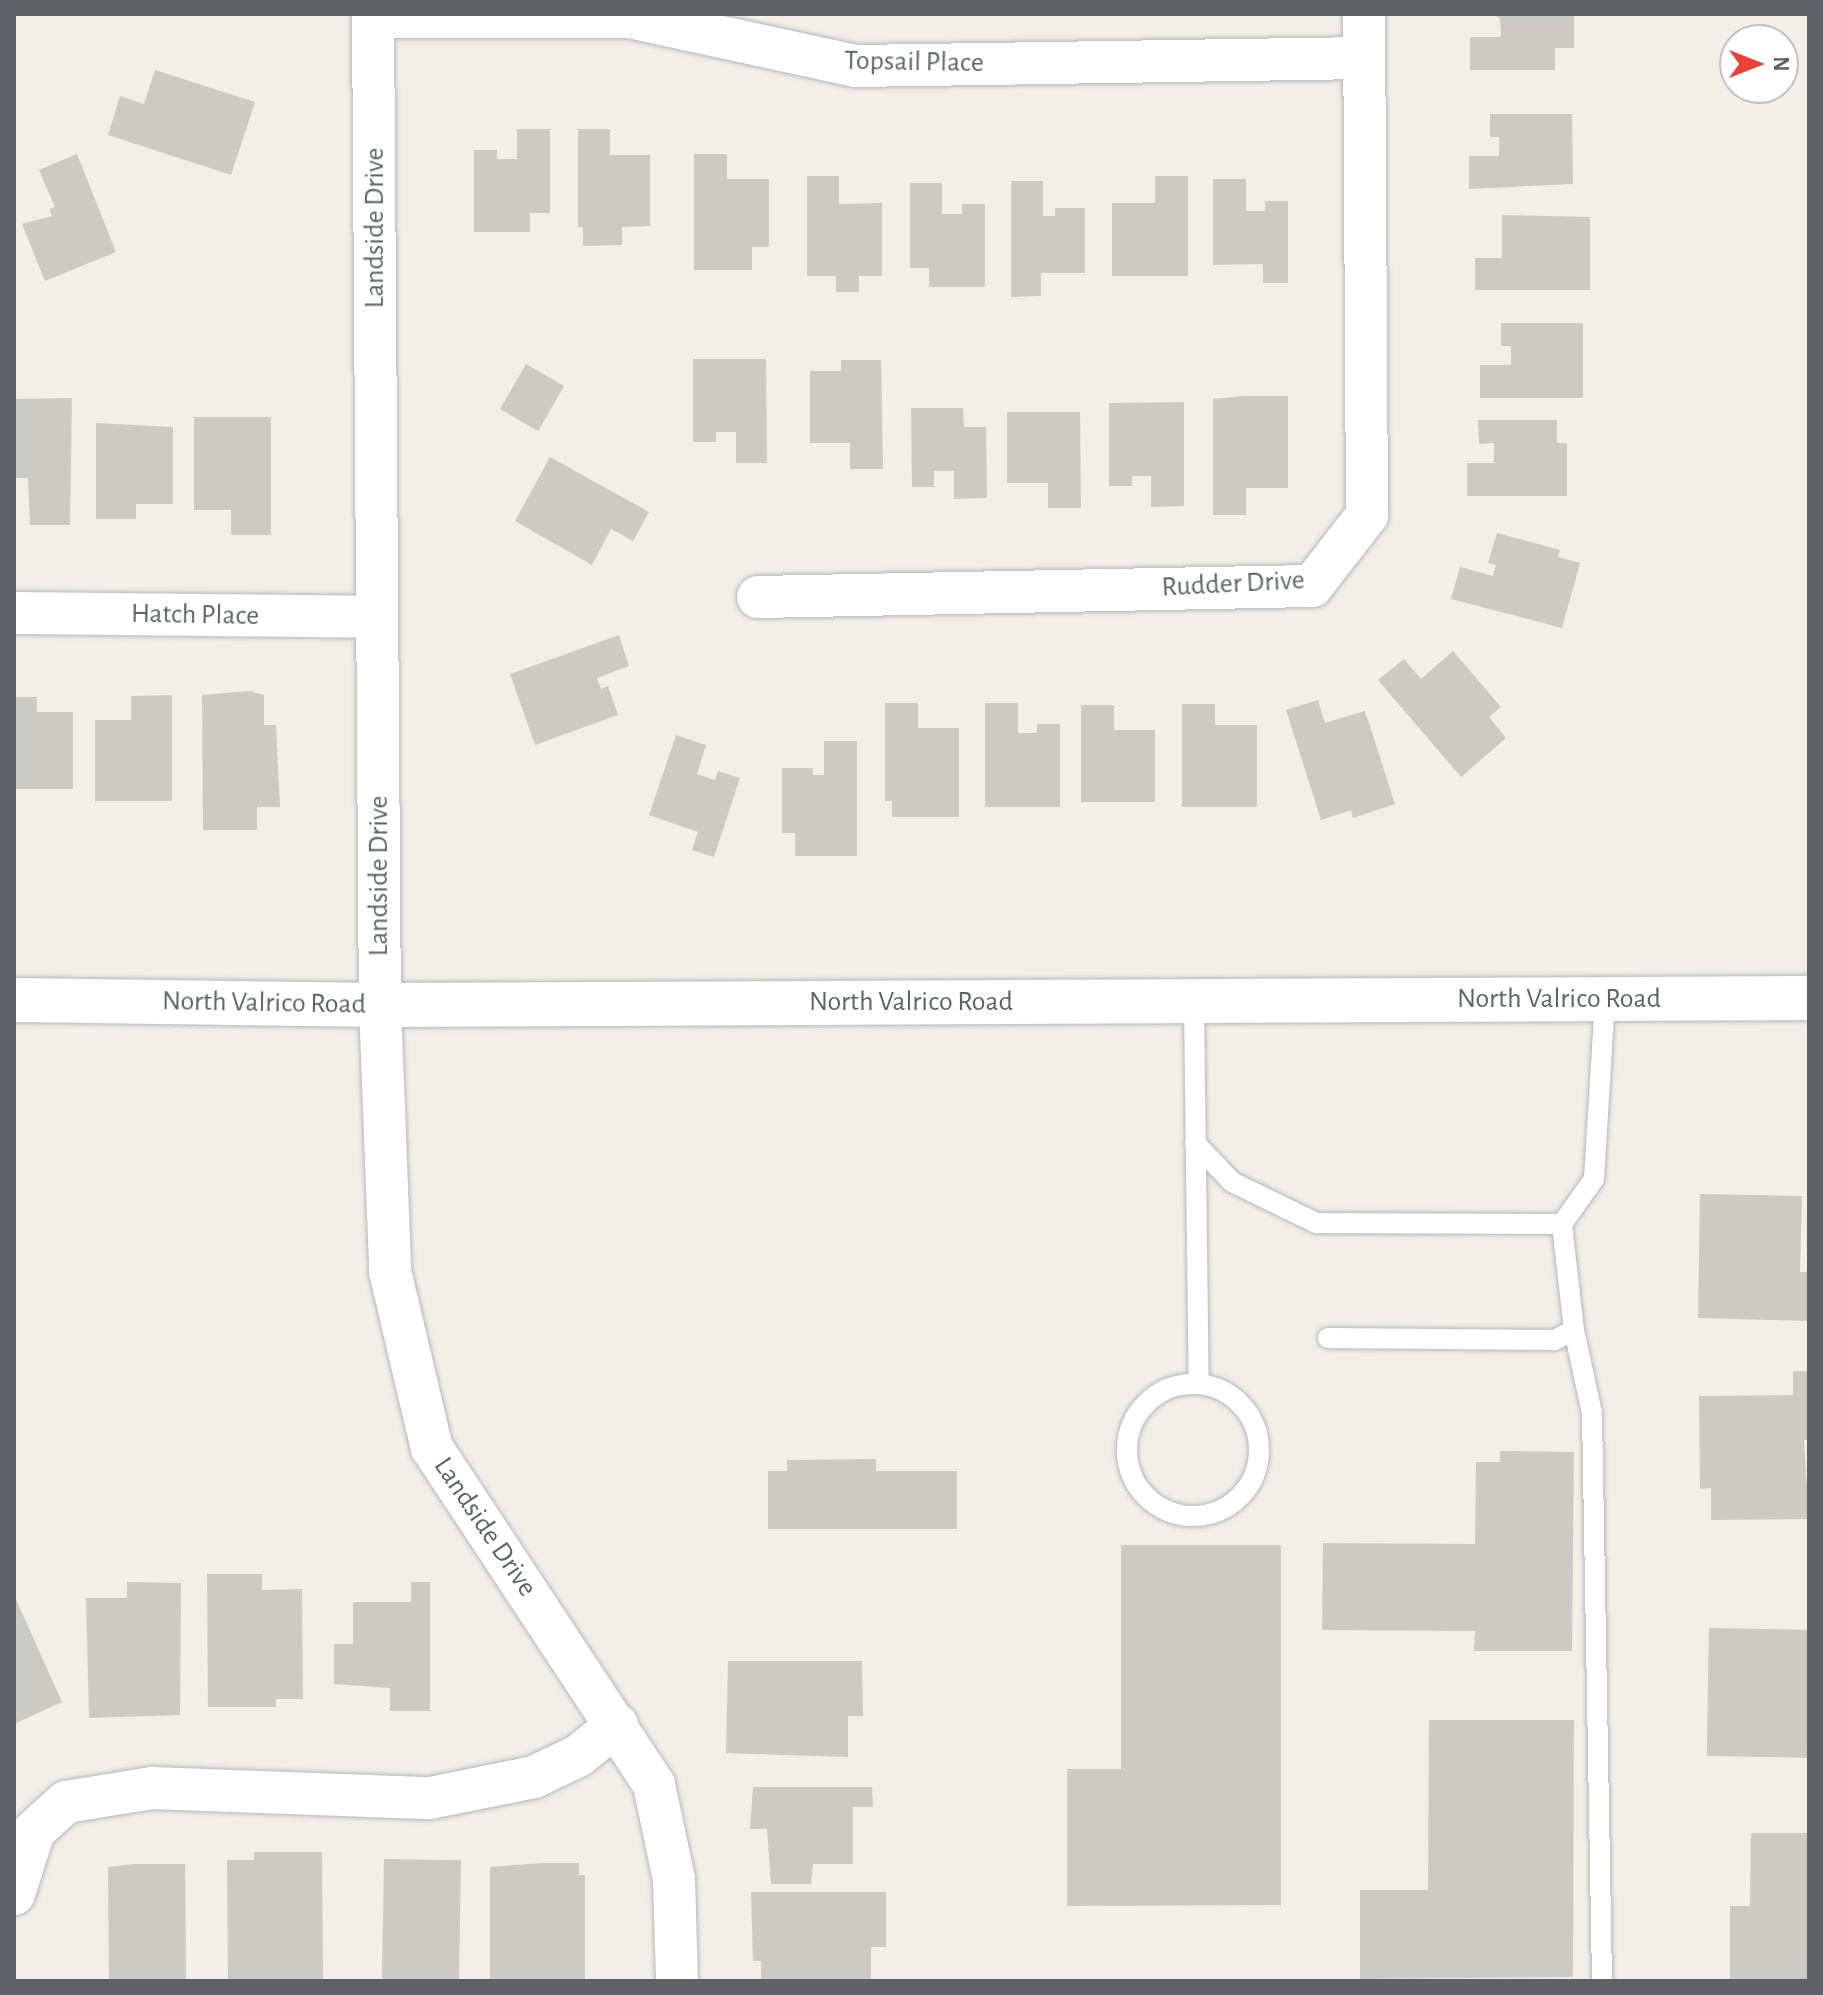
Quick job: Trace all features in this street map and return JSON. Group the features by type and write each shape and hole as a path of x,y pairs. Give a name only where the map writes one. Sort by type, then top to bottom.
{"street":[{"name":"Rudder Drive","path":"758,597 1312,586 1367,515 1364,14"},
{"name":"Topsail Place","path":"373,16 629,17 856,66 1364,58"},
{"name":"Landside Drive","path":"373,16 380,1005 390,1271 432,1448 654,1785 674,1879 677,1981"},
{"name":"Hatch Place","path":"14,613 377,617"},
{"name":"North Valrico Road","path":"14,1000 380,1005 1809,998"},
{"path":"14,1894 34,1831 66,1802 152,1788 430,1798 534,1777 578,1756 617,1725"}],"lane":[{"path":"1602,1981 1592,1413 1574,1330 1562,1224 1594,1179 1605,999"},
{"path":"1194,1001 1199,1384"},
{"path":"1195,1143 1232,1182 1316,1223 1562,1224"},
{"path":"1328,1338 1555,1340 1574,1330"},
{"path":"1199,1384 1220,1390 1251,1418 1258,1460 1239,1498 1221,1510 1179,1515 1143,1493 1132,1474 1130,1430 1157,1395 1178,1385 1199,1384"}],"building":[{"path":"1491,14 1574,14 1574,48 1555,48 1555,70 1470,70 1470,37 1501,37 1500,18"},
{"path":"155,70 255,102 231,175 108,135 120,96 144,104"},
{"path":"1490,114 1572,114 1573,184 1469,189 1469,156 1499,156 1499,137 1490,137"},
{"path":"517,129 550,129 550,213 530,213 530,232 474,232 474,150 497,150 497,159 517,159"},
{"path":"578,129 610,129 610,155 650,155 650,226 622,227 622,245 583,246 583,227 578,227"},
{"path":"77,154 116,252 45,281 22,224 52,216 49,209 55,207 39,170"},
{"path":"694,154 727,154 727,179 769,179 769,247 752,247 752,270 694,270"},
{"path":"807,176 839,176 839,204 882,203 882,276 859,276 859,292 836,292 836,276 807,276"},
{"path":"1155,176 1188,176 1188,276 1112,276 1112,203 1155,203"},
{"path":"1213,179 1246,179 1246,211 1265,211 1265,201 1288,201 1288,283 1263,283 1263,264 1213,265"},
{"path":"1011,181 1043,181 1043,216 1055,216 1055,208 1085,208 1085,273 1041,273 1041,296 1011,297"},
{"path":"910,183 942,183 942,214 962,214 962,204 985,204 985,287 929,287 929,268 910,268"},
{"path":"1502,215 1590,217 1590,290 1475,290 1475,258 1502,258"},
{"path":"1501,323 1583,323 1583,398 1480,398 1480,365 1511,365 1511,346 1501,346"},
{"path":"693,359 766,359 767,463 736,463 736,432 716,432 716,442 693,442"},
{"path":"841,360 881,360 883,469 850,469 850,443 810,443 810,371 841,371"},
{"path":"526,364 564,386 538,431 500,409"},
{"path":"1288,396 1288,488 1246,488 1246,515 1213,515 1213,399"},
{"path":"72,398 70,525 30,525 28,478 14,478 14,399"},
{"path":"1184,402 1184,506 1151,507 1151,476 1132,476 1132,486 1109,486 1109,403"},
{"path":"911,408 963,408 964,427 986,427 987,498 954,499 954,471 934,471 934,487 912,487"},
{"path":"1007,412 1080,412 1081,508 1048,508 1048,483 1007,483"},
{"path":"194,417 271,417 271,535 231,535 231,510 194,510"},
{"path":"1478,420 1557,420 1557,443 1567,443 1567,496 1467,496 1467,463 1494,463 1494,443 1479,444"},
{"path":"96,423 173,427 173,504 136,504 136,519 96,519"},
{"path":"550,457 649,512 633,541 611,529 592,565 515,521"},
{"path":"1497,533 1560,550 1558,557 1580,563 1562,628 1451,599 1460,567 1493,576 1496,565 1488,563"},
{"path":"619,635 629,666 597,678 601,689 608,686 618,715 535,745 510,674"},
{"path":"1453,651 1501,707 1489,717 1506,738 1461,777 1378,680 1404,659 1421,679"},
{"path":"250,691 264,695 264,725 276,725 280,807 257,807 257,830 203,830 202,695"},
{"path":"172,695 172,801 95,801 95,720 131,720 131,696"},
{"path":"14,697 37,697 37,712 73,712 73,789 16,789"},
{"path":"1318,700 1325,723 1365,711 1395,804 1353,818 1351,810 1321,820 1286,710"},
{"path":"885,703 918,703 918,728 959,728 959,817 892,817 892,801 885,801"},
{"path":"985,703 1018,703 1018,733 1037,733 1037,724 1060,724 1060,807 985,807"},
{"path":"1182,704 1215,704 1215,725 1257,725 1257,807 1182,807"},
{"path":"1081,705 1114,705 1114,730 1155,730 1155,802 1081,802"},
{"path":"676,735 706,745 697,774 715,780 718,771 740,778 714,857 692,850 698,832 649,815"},
{"path":"824,741 857,741 857,856 795,856 795,833 782,833 782,768 813,768 813,775 824,775"},
{"path":"1700,1194 1802,1196 1800,1272 1809,1272 1809,1321 1698,1318"},
{"path":"1793,1371 1809,1371 1809,1440 1804,1440 1809,1519 1711,1520 1711,1488 1700,1489 1699,1396 1793,1395"},
{"path":"1500,1451 1574,1452 1572,1651 1474,1651 1475,1631 1322,1630 1323,1543 1475,1544 1476,1462 1500,1462"},
{"path":"876,1459 876,1471 957,1471 957,1529 768,1529 768,1471 787,1471 787,1460"},
{"path":"1121,1545 1281,1545 1281,1905 1067,1906 1067,1769 1121,1769"},
{"path":"207,1574 262,1574 262,1590 302,1589 303,1699 276,1699 276,1707 208,1707"},
{"path":"127,1582 181,1583 180,1715 89,1718 86,1598 127,1598"},
{"path":"411,1582 430,1582 430,1711 390,1711 390,1688 334,1684 334,1644 353,1644 353,1602 411,1602"},
{"path":"14,1595 62,1702 14,1724"},
{"path":"1709,1628 1809,1630 1807,1758 1707,1756"},
{"path":"728,1661 862,1661 863,1716 848,1716 848,1757 726,1753"},
{"path":"1429,1720 1574,1720 1573,1977 1360,1979 1360,1890 1428,1890"},
{"path":"753,1787 872,1787 873,1807 853,1807 853,1864 813,1864 811,1884 771,1884 767,1829 750,1829"},
{"path":"1751,1833 1809,1833 1809,1981 1730,1981 1730,1906 1750,1906"},
{"path":"254,1852 322,1852 323,1981 228,1981 227,1860 254,1860"},
{"path":"384,1859 461,1860 459,1981 382,1981"},
{"path":"579,1863 579,1875 585,1875 585,1981 490,1981 490,1867"},
{"path":"185,1864 186,1981 109,1981 108,1867"},
{"path":"751,1892 886,1892 886,1947 871,1947 871,1981 761,1981 761,1961 753,1961"}]}
